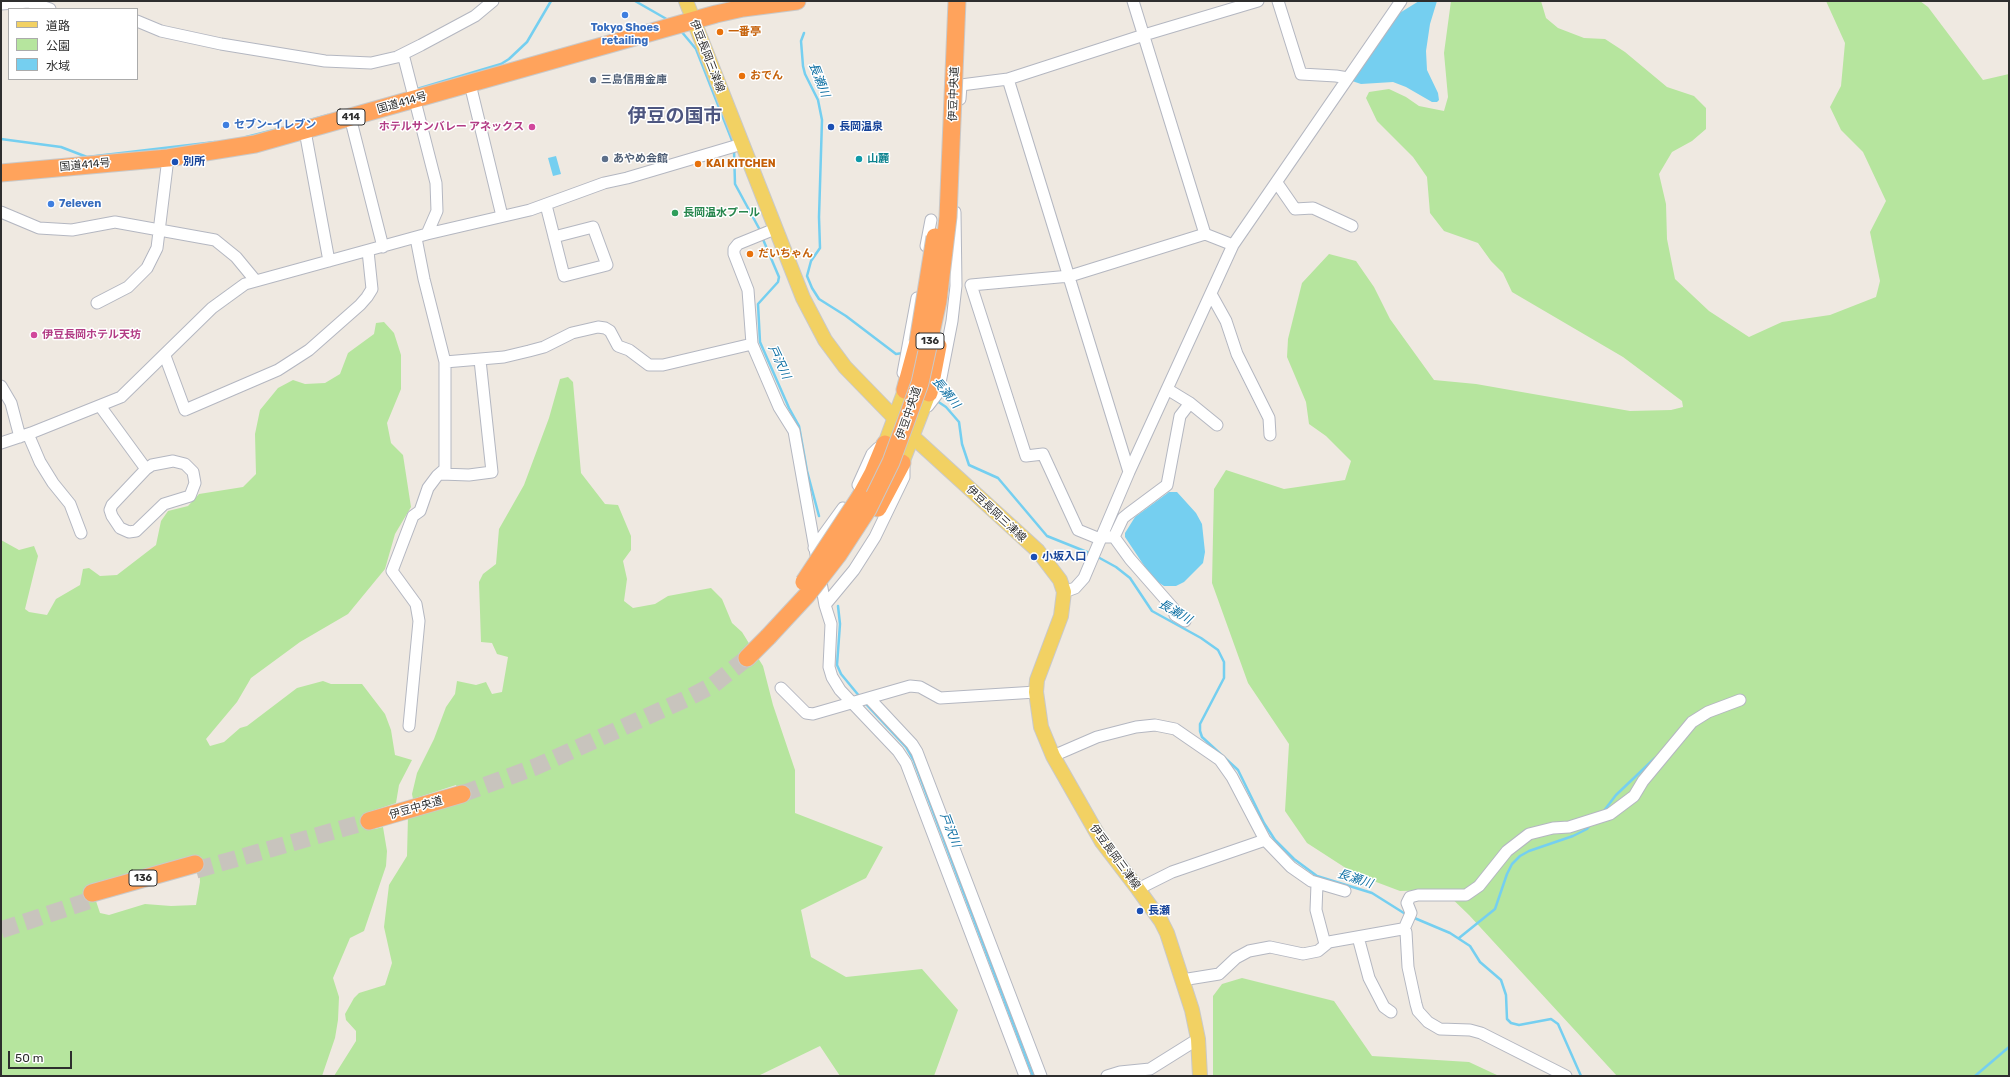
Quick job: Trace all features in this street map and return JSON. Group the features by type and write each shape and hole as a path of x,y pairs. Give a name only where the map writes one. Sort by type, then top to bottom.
{"highway":[{"name":"国道414号","path":"1,173 168,158 255,144 350,117 414,94 470,84 693,20 744,8 797,1"},
{"name":"伊豆中央道","path":"770,633 787,610 804,592 843,539 877,480 898,432 915,382 928,326 946,209 951,1"},
{"name":"伊豆中央道","path":"746,657 807,595 848,540 868,509 891,462 914,403 925,364 938,301 946,209 957,1"},
{"path":"905,390 918,342 937,226 946,209"},
{"path":"929,393 946,291 946,209"},
{"path":"787,610 860,497 873,473 885,444"},
{"path":"770,633 794,618 816,596 842,564 878,508 902,463"},
{"name":"伊豆中央道","path":"369,819 461,792"},
{"name":"136","path":"93,896 195,867"}],"main road":[{"name":"伊豆長岡三津線","path":"686,1 803,298 825,340 845,367 896,417 912,436 1038,551 1054,570 1060,580 1064,592 1061,616 1040,670 1036,692 1041,728 1053,756 1102,842 1161,921 1167,933 1182,980 1198,1039 1200,1076"},
{"path":"885,444 905,390"},
{"path":"902,463 929,393"}],"street":[{"path":"138,21 161,31 193,39 325,60 371,63 384,61 403,54 468,21 493,1"},
{"path":"1133,1 1205,234"},
{"path":"922,412 938,393 952,321 956,286 955,203 961,85 1008,79 1144,35 1258,1"},
{"path":"1278,1 1301,74 1348,78"},
{"path":"1064,592 1079,585 1091,561 1129,472 1233,245 1401,1"},
{"path":"1,4 29,2 47,8"},
{"path":"403,54 436,183 437,211 427,234"},
{"path":"1008,79 1070,276 1129,472"},
{"path":"470,84 502,216"},
{"path":"350,117 383,247"},
{"path":"305,131 329,261"},
{"path":"1,443 24,436 121,397 165,356 212,308 246,284 255,280 427,234 546,205 604,183 627,178 742,144"},
{"path":"97,303 128,287 147,268 157,248 168,158"},
{"path":"1277,183 1295,208 1313,208 1352,226"},
{"path":"546,205 554,237 564,276 607,265 593,227 554,237"},
{"path":"1,212 39,228 72,230 111,221 215,240 236,257 255,280"},
{"path":"905,390 902,369 931,220"},
{"path":"775,229 738,244 734,249 736,261 748,290 752,344 779,407 794,431 814,548 830,624 829,666 832,677 898,751 906,763 1025,1076"},
{"path":"918,293 956,286 1070,276 1205,234 1233,245"},
{"path":"409,726 419,620 416,604 392,571 413,516 420,511 428,488 437,476 445,469 446,463 445,362 424,279 416,238"},
{"path":"165,356 185,410 278,370 309,350 367,297 372,290 368,251"},
{"path":"971,285 1026,456 1043,454 1078,530 1083,534 1099,541 1114,537 1124,518 1166,485 1180,416 1190,403"},
{"path":"1211,294 1226,321 1237,354 1252,380 1260,403 1269,418 1270,435"},
{"path":"445,362 504,357 544,347 572,333 598,327 605,328 610,331 618,346 629,350 648,365 663,365 752,344"},
{"path":"441,474 469,475 492,472 480,360"},
{"path":"1,386 11,403 24,436 53,483 70,504 81,533"},
{"path":"1167,389 1190,403 1217,425"},
{"path":"100,406 146,470"},
{"path":"814,548 856,491 872,454 885,444"},
{"path":"164,462 181,462 193,472 195,479 193,490 190,496 164,504 136,530 126,531 115,522 110,510 116,500 146,470 152,465 164,462"},
{"path":"825,604 854,570 875,537 904,477 902,463"},
{"path":"1114,537 1134,564 1173,608 1175,615 1185,621"},
{"path":"781,688 806,713 813,714 910,686 920,687 940,698 947,699 1036,692"},
{"path":"868,698 912,744 917,752 1041,1076"},
{"path":"1566,1076 1481,1033 1470,1030 1440,1029 1428,1022 1418,1011 1411,983 1406,932 1408,900 1413,895 1459,895 1472,892 1486,878 1507,851 1529,834 1553,828 1569,827 1610,814 1634,796 1643,781 1692,722 1708,712 1740,700"},
{"path":"1053,756 1102,736 1136,727 1155,725 1175,729 1220,760 1232,777 1265,840 1291,867 1311,882 1345,891"},
{"path":"1138,889 1172,872 1265,840"},
{"path":"1317,884 1316,910 1325,944"},
{"path":"1182,980 1220,974 1236,958 1249,951 1270,947 1303,954 1318,951 1325,944 1358,937 1407,920"},
{"path":"1358,937 1369,978 1384,1007 1391,1012"},
{"path":"1107,1076 1120,1072 1150,1069 1198,1039"}],"green space":[{"path":"1451,1 1541,1 1546,18 1558,28 1584,38 1605,39 1625,52 1667,87 1694,96 1706,108 1706,129 1692,141 1672,152 1659,174 1666,204 1667,239 1675,279 1709,311 1749,337 1782,322 1830,315 1876,297 1880,281 1870,232 1886,201 1863,152 1841,130 1830,107 1841,86 1845,43 1826,1 1920,1 1928,7 1983,80 2009,74 2009,1076 1617,1076 1469,915 1443,890 1400,891 1355,874 1307,843 1285,811 1289,744 1248,683 1212,583 1214,489 1226,470 1284,489 1345,480 1351,461 1326,436 1309,424 1306,402 1287,357 1288,339 1302,283 1329,254 1356,261 1374,287 1390,319 1434,380 1476,384 1630,411 1671,410 1683,407 1682,401 1623,357 1512,292 1503,273 1491,261 1478,243 1444,231 1430,213 1427,177 1413,157 1377,121 1366,98 1369,92 1389,89 1406,97 1419,106 1444,111 1448,97 1444,53"},
{"path":"384,322 394,333 401,355 401,389 387,423 391,443 403,455 411,507 395,534 385,569 348,614 300,642 251,678 237,702 206,739 210,746 224,742 240,728 247,726 297,688 323,681 331,684 362,684 385,714 391,730 395,755 412,760 399,785 396,803 369,812 375,829 383,827 387,851 386,866 364,931 350,938 333,978 339,997 338,1020 335,1038 322,1076 1,1076 1,540 19,550 34,546 38,556 25,609 29,612 47,615 56,599 80,585 83,569 89,568 100,576 117,575 156,545 161,521 168,511 188,506 199,494 243,487 256,474 255,434 260,410 278,388 293,380 305,384 325,383 340,374 348,353 374,334 376,323","holes":["199,860 200,882 196,905 171,906 145,904 109,915 100,913 92,889"]},
{"path":"568,377 573,382 581,473 605,504 618,505 631,536 631,550 623,561 627,579 624,601 633,608 655,604 668,596 711,588 722,599 732,623 742,632 763,666 773,705 795,770 795,813 883,847 866,878 801,910 811,957 846,977 922,969 958,1010 934,1076 840,1076 820,1046 758,1076 334,1076 356,1041 356,1031 346,1020 345,1014 354,998 359,993 385,985 392,963 384,927 389,885 407,856 408,816 462,799 456,785 413,799 412,794 417,773 434,739 446,707 455,694 457,681 476,685 486,682 492,694 502,692 508,657 497,654 492,643 481,642 479,582 483,574 496,564 499,529 524,485 549,418 560,379"},
{"path":"1242,978 1334,1001 1372,1056 1469,1062 1499,1076 1213,1076 1213,996 1222,984"}],"water":[{"path":"1419,1 1437,1 1430,24 1426,51 1427,70 1438,93 1439,100 1437,102 1432,102 1406,87 1393,82 1361,84 1352,81 1398,14"},
{"path":"556,156 561,174 553,176 548,158"},
{"path":"1169,492 1177,492 1196,513 1202,524 1205,552 1203,563 1184,582 1176,586 1164,586 1153,579 1125,537 1125,533 1135,517"}],"waterway":[{"path":"417,89 501,64 509,59 527,42 551,1"},
{"name":"戸沢川","path":"635,1 670,21"},
{"name":"戸沢川","path":"681,31 696,49 733,143"},
{"name":"長瀬川","path":"804,33 801,41 803,66 805,74 818,100 822,120 819,217 820,248 811,261 807,276 819,299 846,316 896,354 903,353"},
{"path":"296,124 328,115"},
{"path":"246,137 286,127"},
{"path":"1,139 61,147 87,157 215,142"},
{"name":"戸沢川","path":"734,150 735,184 761,232"},
{"name":"戸沢川","path":"762,237 779,277 778,282 758,304 760,342 789,408 799,426 807,471 819,516"},
{"name":"長瀬川","path":"937,401 946,407 959,422 962,444 969,465 998,478 1047,536 1092,554"},
{"name":"長瀬川","path":"1096,556 1116,567 1130,578 1152,611 1201,638 1218,650 1224,662 1224,678 1200,724 1200,731 1202,737 1238,770 1264,823 1275,840 1294,859 1317,876 1372,893 1407,915"},
{"name":"戸沢川","path":"838,606 840,624 837,665 841,674 860,697"},
{"name":"戸沢川","path":"865,703 906,747 914,761 1033,1076"},
{"path":"1603,812 1616,795 1655,758"},
{"path":"1459,938 1495,909 1507,874 1512,864 1520,856 1529,851 1573,836 1587,829 1591,824"},
{"name":"長瀬川","path":"1412,917 1450,933 1470,946 1480,962 1501,980 1506,995 1507,1019 1511,1023 1519,1025 1551,1019 1558,1024 1581,1076"},
{"path":"1975,1076 2009,1047"}],"tunnel":[{"path":"462,794 535,767 686,699 713,685 747,658"},
{"path":"196,870 369,821"},
{"path":"1,930 94,899"}],"place":[{"name":"Tokyo Shoes retailing","path":"625,15"},
{"name":"一番亭","path":"720,32"},
{"name":"おでん","path":"742,76"},
{"name":"三島信用金庫","path":"593,80"},
{"name":"セブン-イレブン","path":"226,125"},
{"name":"ホテルサンバレー アネックス","path":"532,127"},
{"name":"長岡温泉","path":"831,127"},
{"name":"あやめ会館","path":"605,159"},
{"name":"山麓","path":"859,159"},
{"name":"別所","path":"175,162"},
{"name":"KAI KITCHEN","path":"698,164"},
{"name":"7eleven","path":"51,204"},
{"name":"長岡温水プール","path":"675,213"},
{"name":"だいちゃん","path":"750,254"},
{"name":"伊豆長岡ホテル天坊","path":"34,335"},
{"name":"小坂入口","path":"1034,557"},
{"name":"長瀬","path":"1140,911"}],"district":[{"name":"伊豆の国市","path":"675,117"}]}
